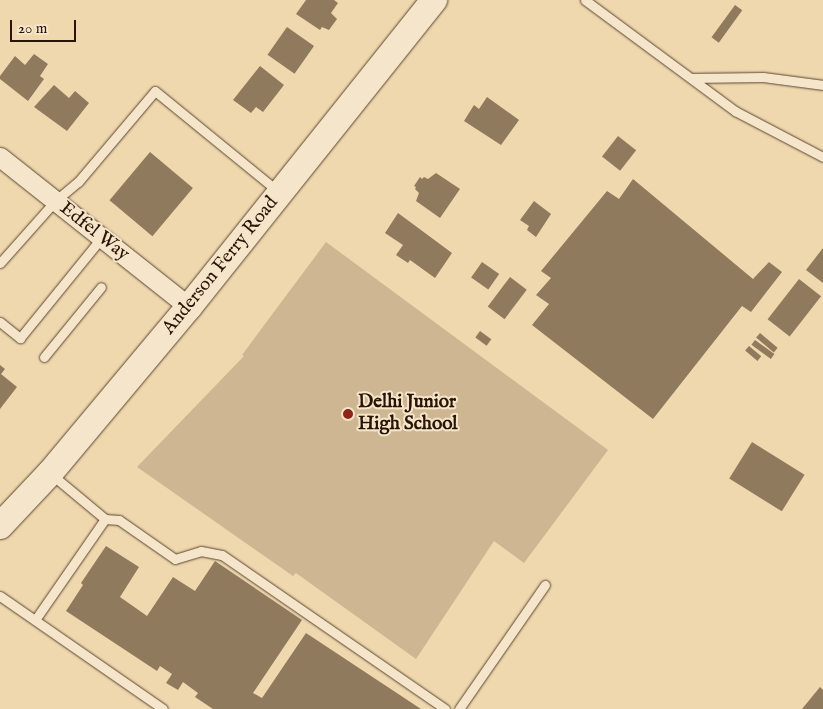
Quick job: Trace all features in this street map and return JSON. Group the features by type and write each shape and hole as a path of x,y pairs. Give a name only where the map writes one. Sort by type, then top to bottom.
{"street":[{"name":"Anderson Ferry Road","path":"0,525 50,473 189,307 434,0"},
{"name":"Edfel Way","path":"0,157 189,307"}],"lane":[{"path":"584,0 735,111 823,157"},
{"path":"691,78 764,77 823,85"},
{"path":"0,263 55,201 78,182 155,90 280,193"},
{"path":"0,322 20,338 102,238"},
{"path":"44,357 101,287"},
{"path":"50,473 105,519 118,520 175,559 201,551 222,555 445,709"},
{"path":"35,620 105,519"},
{"path":"459,709 545,585"},
{"path":"0,596 163,709"}],"shaded area":[{"path":"326,242 608,450 524,563 494,541 416,659 296,573 293,576 137,467 244,356 242,355"}],"building":[{"path":"306,0 334,0 338,3 331,13 337,19 329,30 322,27 320,30 296,14"},
{"path":"735,5 742,10 719,43 711,37"},
{"path":"287,27 314,46 295,74 267,55"},
{"path":"34,54 48,64 40,76 44,79 28,101 0,79 0,76 15,56 25,65"},
{"path":"260,66 284,85 263,112 256,107 251,113 233,100"},
{"path":"54,85 69,98 75,91 89,103 67,131 34,107"},
{"path":"487,97 519,120 501,145 464,121 474,105 479,109"},
{"path":"618,136 636,150 620,171 602,156"},
{"path":"150,152 193,188 152,236 110,200"},
{"path":"436,173 460,189 440,218 416,201 419,193 414,186 420,177 428,179"},
{"path":"633,179 753,279 769,262 782,272 751,312 742,306 653,419 532,325 549,304 536,295 551,278 541,271 607,191 619,199"},
{"path":"534,201 551,214 536,237 527,230 529,226 520,220"},
{"path":"398,213 452,253 435,278 410,260 408,263 396,255 403,245 385,233"},
{"path":"823,248 823,283 806,270"},
{"path":"482,262 499,274 488,290 471,278"},
{"path":"510,277 527,290 505,319 488,307"},
{"path":"799,279 821,296 790,336 768,319"},
{"path":"480,331 491,339 487,346 475,337"},
{"path":"760,333 778,348 774,352 756,338"},
{"path":"755,340 774,354 771,359 751,345"},
{"path":"749,346 761,356 757,361 745,351"},
{"path":"0,365 5,369 1,374 17,387 0,409"},
{"path":"752,442 805,475 782,511 729,478"},
{"path":"106,546 139,567 120,597 147,616 173,577 195,591 215,561 302,620 253,693 262,698 306,633 421,709 213,709 195,697 198,693 183,682 178,690 166,683 172,674 160,666 157,671 66,611 83,585 81,583"},
{"path":"820,687 823,690 823,709 802,709"}],"place":[{"name":"Delhi Junior High School","path":"348,414"}]}
